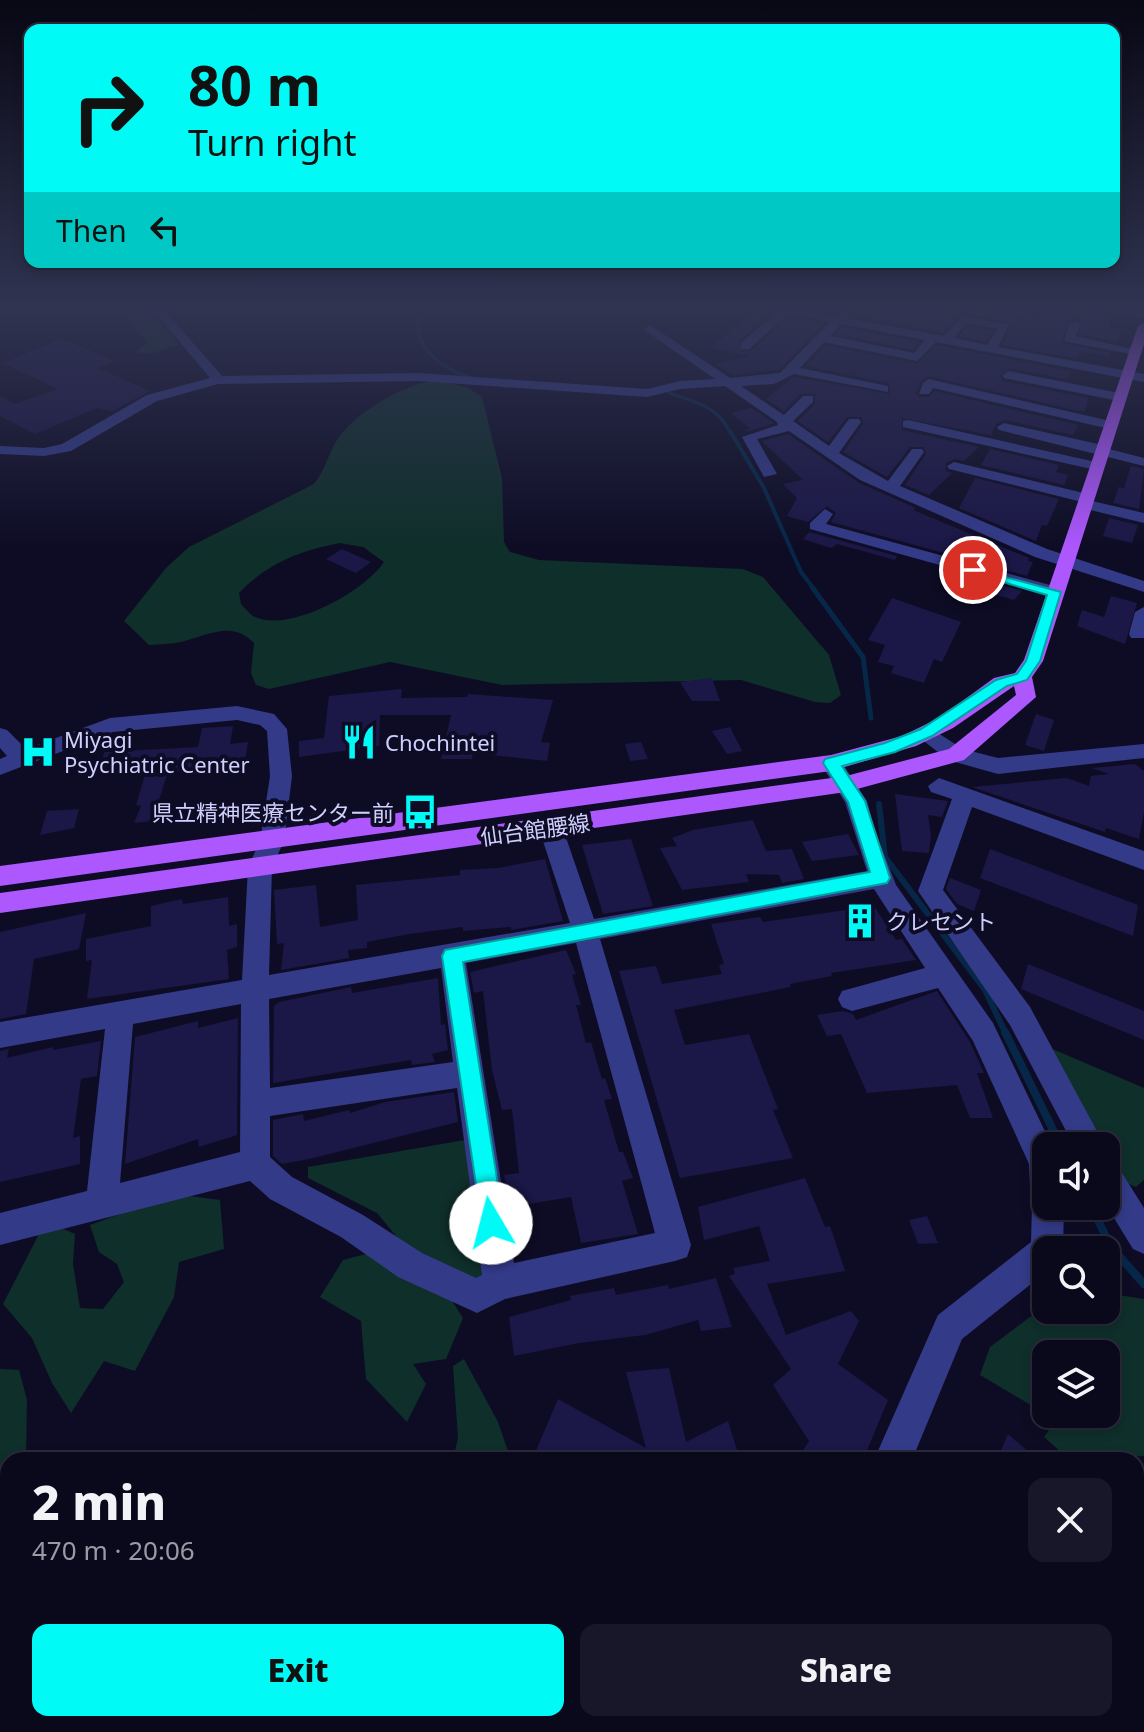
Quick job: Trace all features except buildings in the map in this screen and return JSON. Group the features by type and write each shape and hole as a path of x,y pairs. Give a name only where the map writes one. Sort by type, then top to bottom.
{"main road":[{"name":"仙台館腰線","path":"0,876 839,774 927,733 1001,683 1022,677 1033,661 1122,388"},
{"name":"仙台館腰線","path":"0,903 550,826 956,755 1026,697 1022,677"}],"street":[{"path":"0,450 44,452 66,448 152,398 189,388"},
{"path":"573,388 647,393 668,388"},
{"path":"735,388 865,477 1065,561 1144,587"},
{"path":"877,388 883,389"},
{"path":"950,388 1110,425"},
{"path":"1073,388 1119,397"},
{"path":"769,474 749,437 786,425 808,399"},
{"path":"962,440 973,417"},
{"path":"831,454 854,422"},
{"path":"908,424 962,440 1144,462"},
{"path":"1004,427 1100,456"},
{"path":"891,488 917,452"},
{"path":"954,466 1144,518"},
{"path":"825,514 816,526 864,532 1055,592"},
{"path":"1065,561 1144,576"},
{"path":"1138,634 1144,612"},
{"path":"0,767 110,725 252,714 267,719 277,729 281,742 281,776 272,841 260,867 255,990 255,1164 281,1188 352,1226 410,1265 477,1296 500,1283 675,1245 586,933 550,826"},
{"path":"927,733 956,755 998,766 1144,751"},
{"path":"0,735 22,758"},
{"path":"839,774 856,801 881,878 983,1032 1032,1136"},
{"path":"939,786 1144,861"},
{"path":"965,795 930,891 1020,1016 1082,1132"},
{"path":"0,1035 881,878"},
{"path":"452,956 500,1283"},
{"path":"852,999 945,975"},
{"path":"102,1203 120,1014"},
{"path":"255,1104 469,1073"},
{"path":"0,1229 255,1164"},
{"path":"1134,1203 1144,1238"},
{"path":"896,1452 950,1327 1032,1261"}],"green space":[{"path":"408,388 467,388 482,397 502,478 504,542 510,552 539,560 743,569 763,577 829,655 841,695 830,703 815,702 741,680 502,685 390,662 269,689 256,685 251,673 254,643 238,632 220,631 181,642 149,645 124,621 166,568 189,547 314,484 342,433 365,412","holes":["340,543 363,547 384,562 361,585 306,614 270,620 253,616 241,604 239,593 261,574 311,550"]},
{"path":"1043,1045 1144,1088 1144,1180 1136,1187 1120,1181 1120,1132 1090,1132"},
{"path":"465,1140 487,1268 475,1288 415,1259 377,1213 308,1178 308,1167"},
{"path":"174,1194 220,1200 224,1249 179,1262 174,1297 135,1371 104,1361 71,1413 52,1383 32,1338 3,1304 39,1234 59,1227 75,1234 73,1264 80,1308 103,1309 124,1282 117,1264 99,1252 90,1225"},
{"path":"370,1253 447,1293 463,1318 446,1359 413,1364 426,1384 407,1422 366,1379 361,1321 320,1297 343,1260"},
{"path":"1120,1295 1144,1299 1144,1452 1061,1452 1044,1437 1050,1428 1120,1428 1120,1340 1032,1340 1032,1406 980,1375 990,1347 1032,1316 1032,1324 1120,1324"},
{"path":"464,1359 498,1422 508,1452 455,1452 458,1438 453,1366"},
{"path":"0,1369 19,1370 27,1400 26,1452 0,1452"}],"waterway":[{"path":"669,393 713,411 730,433"},
{"path":"730,431 764,488 801,572 814,589"},
{"path":"812,587 863,657 871,718"},
{"path":"879,804 885,857 985,990 1006,1034"},
{"path":"1005,1032 1054,1132"},
{"path":"1098,1220 1111,1247 1144,1284"}],"place":[{"name":"Chochintei","path":"359,742"},
{"name":"Miyagi Psychiatric Center","path":"38,752"},
{"name":"県立精神医療センター前","path":"420,812"},
{"name":"クレセント","path":"860,921"}],"route":[{"path":"491,1223 452,956 881,878 863,831 856,801 831,763 890,748 927,733 1001,683 1022,677 1033,661 1055,592 973,570"}]}
